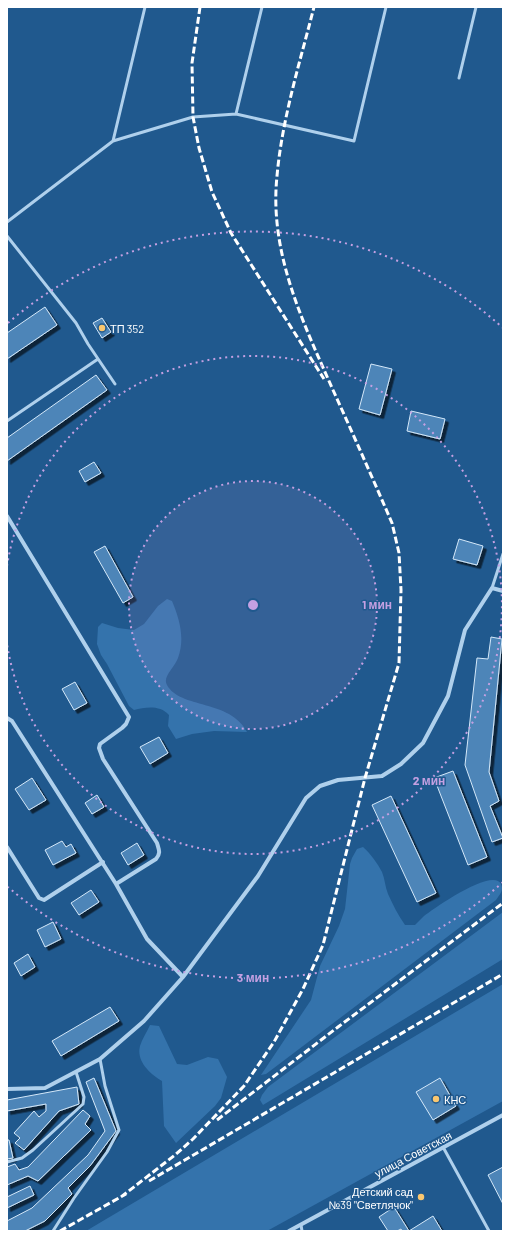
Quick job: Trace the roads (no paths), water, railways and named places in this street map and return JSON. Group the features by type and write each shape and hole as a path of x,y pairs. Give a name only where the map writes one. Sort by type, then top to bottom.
{"street":[{"path":"7,516 128,717 126,724 100,744 98,748 103,759 160,851 156,859 116,884"},
{"path":"7,1090 45,1088 100,1059 144,1021 183,977 258,876 306,798 320,786 338,780 382,776 401,764 423,743 448,696 466,630 492,588 503,591"},
{"path":"7,718 12,721 103,862 147,938 183,977"},
{"path":"7,847 39,898 44,900 103,862"},
{"name":"улица Советская","path":"289,1231 503,1115"}],"lane":[{"path":"113,141 145,7"},
{"path":"236,114 262,7"},
{"path":"7,222 113,141 193,117 236,114 354,141 386,7"},
{"path":"459,78 476,7"},
{"path":"7,236 76,323 115,384"},
{"path":"7,421 98,359"},
{"path":"492,588 503,554"},
{"path":"53,1231 74,1198 107,1152 119,1130 105,1086 100,1059"},
{"path":"7,1162 22,1158 33,1150 83,1104 84,1097 76,1072"},
{"path":"444,1147 489,1231"},
{"path":"301,1225 302,1231"}],"railway":[{"path":"200,7 192,63 193,117 199,148 212,192 231,233 324,379"},
{"path":"121,1197 193,1139 244,1086 274,1042 303,989 323,945 365,778 399,663 401,590 399,553 392,523 310,339 283,260 278,232 276,205 279,155 287,112 314,7"},
{"path":"217,1120 503,903"},
{"path":"149,1181 503,974"},
{"path":"60,1231 126,1194"}],"place":[{"name":"ТП 352","path":"102,328"},
{"name":"КНС","path":"436,1099"},
{"name":"Детский сад №39 \"Светлячок\"","path":"421,1197"}]}
